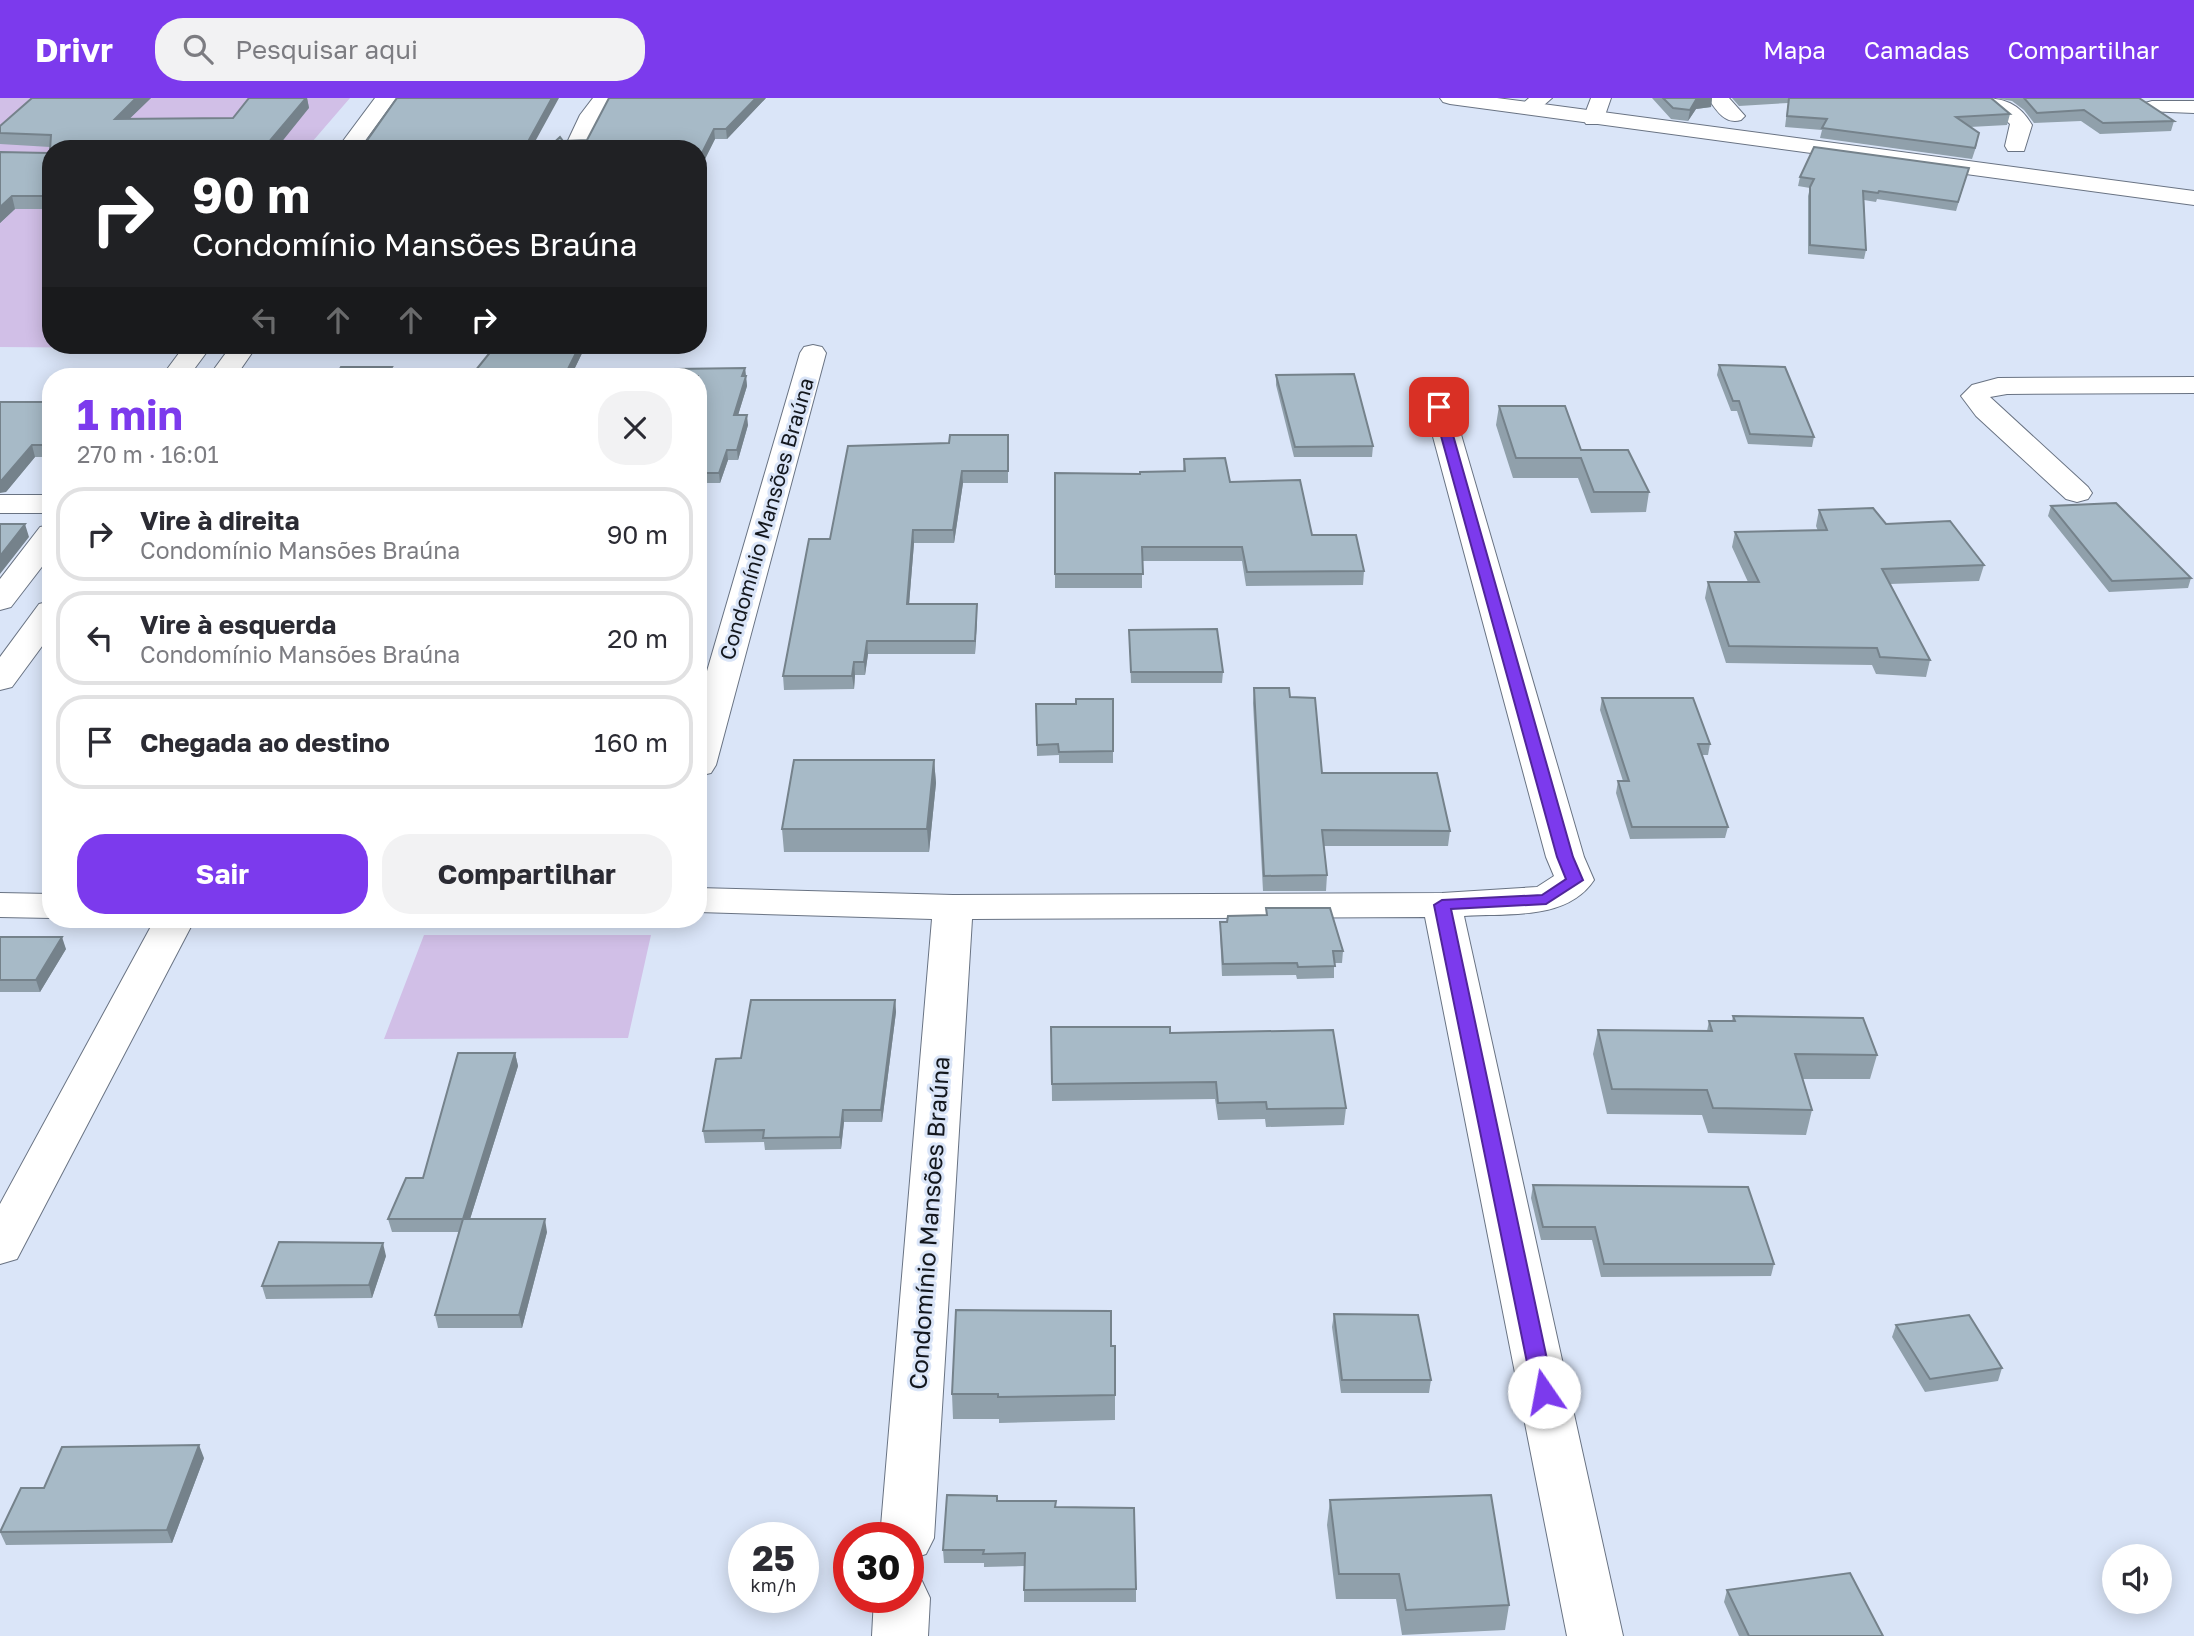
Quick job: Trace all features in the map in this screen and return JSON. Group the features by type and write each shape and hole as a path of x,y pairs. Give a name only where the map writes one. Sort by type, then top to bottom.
{"street":[{"path":"355,140 386,98"},
{"path":"579,140 603,98"},
{"path":"1450,98 1535,104 1594,119 2194,198"},
{"path":"1594,119 1601,98"},
{"path":"1718,98 1734,116"},
{"path":"1991,98 2020,121 2016,146"},
{"path":"2152,107 2194,107"},
{"path":"181,368 192,354"},
{"name":"Condomínio Mansões Braúna","path":"707,733 813,354"},
{"path":"2077,493 1986,410 1975,396 1978,392 1986,388 2007,386 2194,385"},
{"path":"707,900 953,907 1442,905 1546,900 1575,880 1561,844 1439,407"},
{"path":"0,504 42,504"},
{"path":"0,600 42,546"},
{"path":"0,680 42,623"},
{"path":"0,905 42,906"},
{"path":"1442,905 1595,1636"},
{"name":"Condomínio Mansões Braúna","path":"908,1522 953,907"},
{"path":"0,1247 170,928"},
{"path":"900,1636 901,1613"}],"shaded area":[{"path":"0,98 350,98 314,140 42,140 42,347 0,347"},
{"path":"424,935 651,935 628,1038 384,1039"}],"building":[{"path":"32,98 136,98 115,119 233,118 249,98 306,98 271,140 51,140 51,135 0,133 0,126"},
{"path":"397,98 552,98 529,140 367,140"},
{"path":"609,98 756,98 726,129 714,129 707,143 707,140 587,140"},
{"path":"1663,98 1697,98 1690,110 1673,108"},
{"path":"1789,98 1991,98 2010,114 1956,117 1979,133 1975,148 1822,128 1827,119 1787,116"},
{"path":"2024,98 2139,98 2174,121 2103,123 2084,110 2037,113"},
{"path":"1814,147 1969,168 1958,202 1863,191 1866,250 1810,245 1810,187 1814,179 1800,177"},
{"path":"0,152 42,153 42,196 12,196 0,207"},
{"path":"489,354 576,354 568,368 477,368"},
{"path":"1719,365 1785,367 1814,437 1750,434 1739,401 1733,401"},
{"path":"341,367 392,367 391,368"},
{"path":"745,368 742,376 746,376 734,415 747,415 737,450 727,450 719,473 707,473 707,369"},
{"path":"1354,374 1373,446 1295,447 1276,375"},
{"path":"0,402 42,402 42,445 32,445 0,480"},
{"path":"1499,406 1565,406 1581,450 1628,450 1649,492 1594,492 1581,458 1516,458"},
{"path":"950,435 1008,435 1008,471 962,471 953,530 913,530 907,604 977,604 975,641 867,641 864,662 854,662 852,676 783,676 809,539 830,539 848,446 949,443"},
{"path":"1225,458 1230,482 1300,480 1312,535 1356,535 1364,571 1247,572 1242,547 1142,547 1143,574 1055,574 1055,473 1140,474 1185,471 1184,459"},
{"path":"2116,503 2191,578 2112,581 2051,506"},
{"path":"1873,508 1886,524 1950,521 1984,565 1882,569 1930,660 1880,657 1877,648 1729,646 1708,582 1759,582 1735,532 1827,530 1819,510"},
{"path":"0,524 25,524 0,556"},
{"path":"1217,629 1223,672 1131,672 1129,630"},
{"path":"1254,688 1289,688 1290,697 1315,698 1322,773 1437,773 1450,831 1322,830 1327,875 1264,876"},
{"path":"1602,698 1693,698 1710,744 1698,744 1728,827 1632,827 1618,781 1629,781"},
{"path":"1076,699 1113,699 1113,751 1059,752 1058,744 1037,745 1036,704 1076,704"},
{"path":"794,760 934,760 927,829 782,829"},
{"path":"1266,908 1330,908 1343,951 1333,951 1335,966 1298,967 1297,963 1223,964 1220,922 1227,922 1228,916 1267,915"},
{"path":"0,937 62,937 36,980 0,980"},
{"path":"751,1000 895,1000 881,1110 843,1110 840,1137 763,1138 764,1130 703,1131 716,1059 741,1058"},
{"path":"1733,1016 1863,1018 1877,1055 1795,1054 1812,1110 1713,1108 1707,1090 1612,1089 1598,1030 1712,1031 1709,1021 1735,1021"},
{"path":"1051,1027 1170,1027 1170,1033 1333,1030 1346,1108 1267,1109 1266,1102 1218,1103 1216,1082 1052,1084"},
{"path":"458,1053 515,1053 463,1219 388,1219 406,1178 423,1178"},
{"path":"1533,1185 1748,1187 1774,1264 1604,1264 1595,1227 1543,1227"},
{"path":"463,1219 545,1219 519,1315 435,1315"},
{"path":"279,1242 383,1243 369,1285 262,1286"},
{"path":"956,1310 1111,1311 1111,1346 1115,1346 1115,1395 998,1397 998,1394 952,1394"},
{"path":"1334,1314 1418,1315 1431,1380 1342,1380"},
{"path":"1969,1315 2002,1368 1930,1379 1896,1325"},
{"path":"199,1445 167,1530 0,1532 21,1488 44,1488 62,1447"},
{"path":"947,1495 997,1496 997,1501 1056,1501 1055,1507 1134,1508 1136,1589 1024,1590 1025,1553 983,1554 984,1550 943,1550"},
{"path":"1491,1495 1509,1605 1406,1610 1399,1574 1339,1574 1330,1500"},
{"path":"1850,1573 1883,1636 1749,1636 1727,1590"}],"route":[{"path":"1439,407 1565,857 1575,880 1546,900 1442,905 1544,1392"}]}
